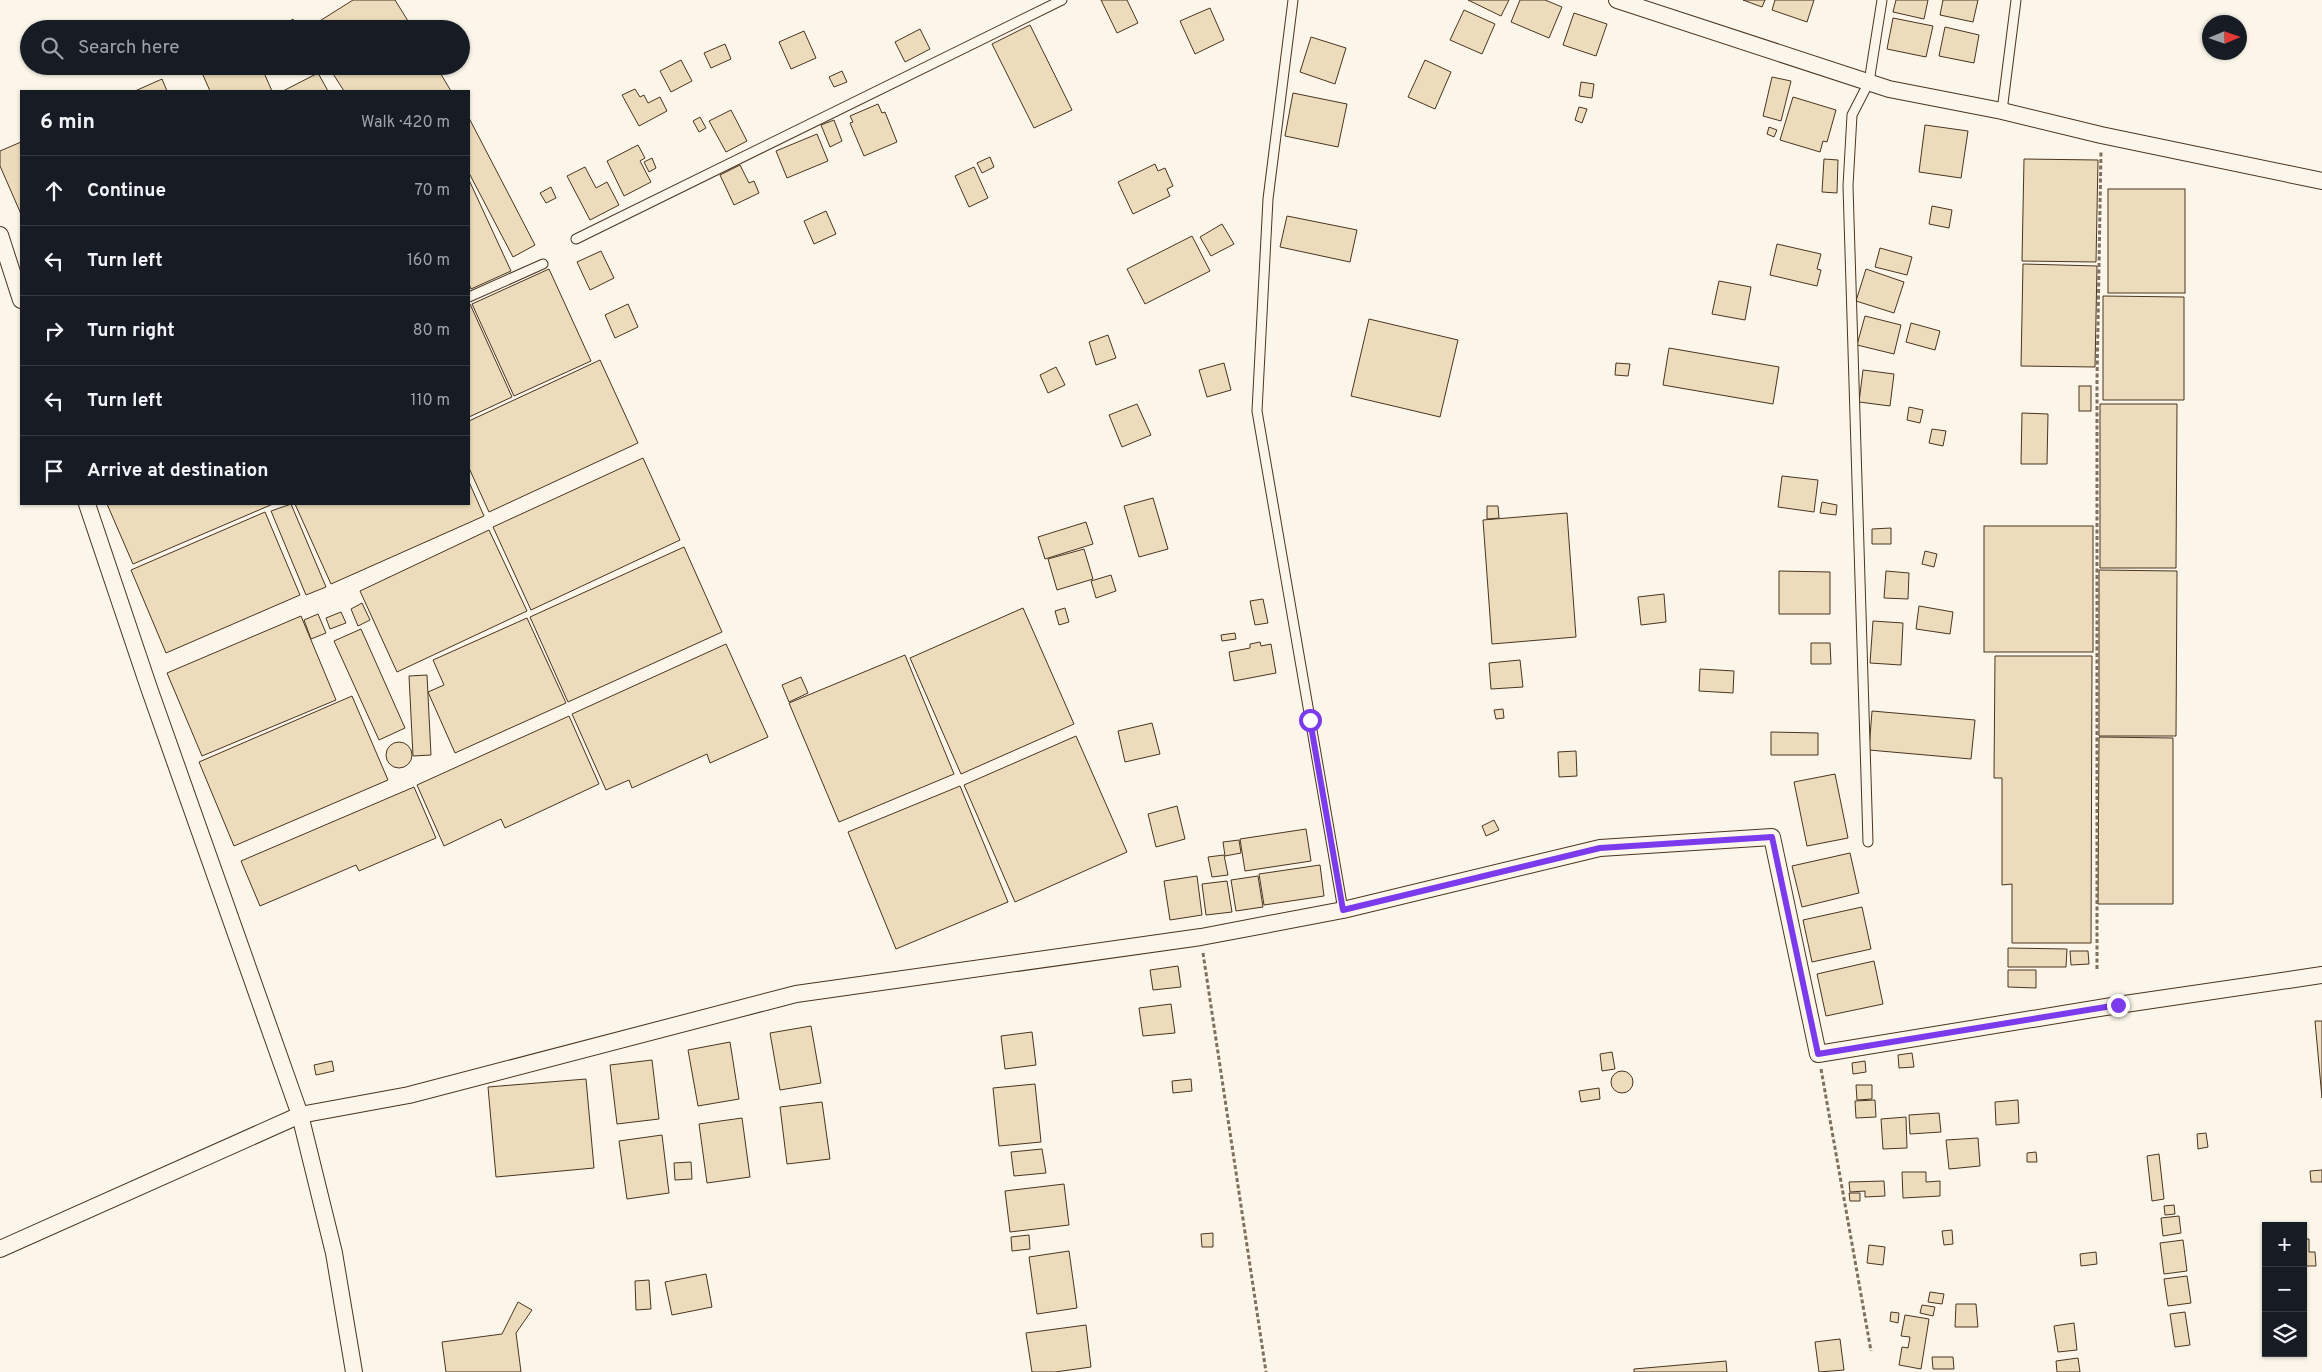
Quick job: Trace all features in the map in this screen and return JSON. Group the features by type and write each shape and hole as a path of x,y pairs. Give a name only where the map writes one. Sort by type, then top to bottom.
{"street":[{"path":"1617,0 1889,89 2002,111 2101,135 2322,181"},
{"path":"0,235 20,297"},
{"path":"87,505 148,688 300,1115 334,1253 354,1372"},
{"path":"0,1249 300,1115 409,1095 796,994 1201,937 1343,910 1600,848 1772,837 1818,1054 2118,1005 2322,976"}],"lane":[{"path":"576,239 1062,0"},
{"path":"1293,0 1268,199 1257,411 1343,910"},
{"path":"1868,842 1848,186 1852,115 1868,82 1882,0"},
{"path":"2002,111 2016,0"},
{"path":"470,297 543,264"}],"path":[{"path":"2097,969 2097,400 2101,135"},
{"path":"1201,937 1266,1372"},
{"path":"1818,1054 1871,1351"}],"building":[{"path":"353,0 395,0 407,20 321,20"},
{"path":"1101,0 1127,0 1138,23 1117,33"},
{"path":"1468,0 1509,0 1501,16"},
{"path":"1520,0 1545,0 1562,7 1549,38 1511,22"},
{"path":"1743,0 1765,0 1762,7"},
{"path":"1775,0 1814,0 1807,22 1772,10"},
{"path":"1896,0 1928,0 1924,19 1893,12"},
{"path":"1943,0 1978,0 1973,22 1940,15"},
{"path":"1210,8 1224,40 1195,54 1180,21"},
{"path":"1464,10 1495,24 1482,54 1450,40"},
{"path":"1574,13 1607,24 1596,56 1563,45"},
{"path":"1893,18 1933,26 1926,57 1887,49"},
{"path":"1030,25 1072,110 1034,128 992,44"},
{"path":"1945,27 1979,35 1974,63 1939,56"},
{"path":"920,29 930,49 905,62 895,42"},
{"path":"804,31 816,58 791,69 779,42"},
{"path":"1311,37 1346,48 1335,84 1300,72"},
{"path":"725,44 731,59 711,68 704,53"},
{"path":"681,60 692,81 671,92 660,71"},
{"path":"1425,60 1451,72 1435,109 1408,97"},
{"path":"842,71 847,82 834,87 829,77"},
{"path":"203,75 265,75 272,90 210,90"},
{"path":"314,75 319,75 327,90 285,90"},
{"path":"334,75 441,75 450,90 343,90"},
{"path":"1772,77 1791,81 1781,121 1763,116"},
{"path":"162,79 167,90 137,90"},
{"path":"1581,82 1594,84 1592,98 1579,96"},
{"path":"635,89 640,97 644,95 648,103 660,97 667,111 639,126 622,95"},
{"path":"1293,93 1347,104 1338,147 1285,136"},
{"path":"1793,97 1836,110 1827,142 1823,141 1820,152 1780,140"},
{"path":"878,104 882,113 885,112 897,142 864,156 850,123 853,122 850,116"},
{"path":"1579,107 1587,109 1582,123 1575,120"},
{"path":"731,110 747,141 726,152 709,121"},
{"path":"700,117 706,128 699,132 693,121"},
{"path":"470,120 535,245 513,257 470,175"},
{"path":"834,120 842,141 830,147 821,125"},
{"path":"1925,125 1968,131 1961,178 1919,172"},
{"path":"1769,127 1777,130 1774,137 1767,134"},
{"path":"817,134 828,161 787,178 776,151"},
{"path":"20,142 20,212 0,166 0,151"},
{"path":"638,145 645,158 640,161 651,182 624,196 607,161"},
{"path":"990,157 994,167 982,173 977,163"},
{"path":"652,158 656,168 649,172 644,162"},
{"path":"1824,159 1838,160 1837,193 1822,192"},
{"path":"2024,159 2098,160 2096,262 2022,261"},
{"path":"1155,164 1158,171 1165,168 1173,186 1167,189 1170,196 1133,214 1118,182"},
{"path":"740,165 749,183 754,181 759,193 734,205 720,175"},
{"path":"585,167 596,188 607,182 619,205 590,220 567,176"},
{"path":"974,167 988,198 969,207 955,176"},
{"path":"470,182 511,271 471,289 470,286"},
{"path":"551,187 556,198 546,203 540,193"},
{"path":"2108,189 2185,189 2185,293 2108,293"},
{"path":"1932,206 1952,210 1949,228 1929,224"},
{"path":"826,211 836,234 814,244 804,221"},
{"path":"1287,216 1357,230 1350,262 1280,247"},
{"path":"1222,224 1234,244 1211,256 1200,237"},
{"path":"1192,236 1210,271 1145,304 1127,269"},
{"path":"1777,244 1821,254 1817,269 1821,270 1817,286 1770,275"},
{"path":"1880,248 1912,257 1907,275 1875,267"},
{"path":"601,251 614,278 590,290 577,262"},
{"path":"2023,264 2097,266 2095,367 2021,366"},
{"path":"549,269 591,361 514,396 472,304"},
{"path":"1866,269 1904,282 1894,313 1856,301"},
{"path":"1719,281 1751,287 1745,320 1712,314"},
{"path":"2103,296 2184,297 2184,400 2103,400"},
{"path":"470,304 512,397 470,417"},
{"path":"628,304 638,327 615,338 605,315"},
{"path":"1865,316 1901,325 1894,354 1857,345"},
{"path":"1369,319 1458,340 1440,417 1351,396"},
{"path":"1911,323 1940,331 1935,350 1906,342"},
{"path":"1108,335 1116,358 1096,365 1089,342"},
{"path":"1669,348 1779,367 1773,404 1663,385"},
{"path":"600,360 638,443 489,512 470,470 470,421"},
{"path":"1224,363 1231,390 1207,397 1199,370"},
{"path":"1616,363 1630,364 1628,376 1615,375"},
{"path":"1056,367 1065,385 1048,393 1040,375"},
{"path":"1863,370 1894,374 1890,406 1859,402"},
{"path":"2079,386 2091,386 2091,411 2079,411"},
{"path":"1137,404 1151,435 1122,447 1109,415"},
{"path":"2100,404 2177,404 2176,568 2100,568"},
{"path":"1909,407 1923,410 1920,423 1907,420"},
{"path":"2022,413 2048,414 2047,464 2021,464"},
{"path":"1932,429 1946,431 1943,446 1929,443"},
{"path":"643,458 680,540 531,610 493,527"},
{"path":"1782,476 1818,480 1814,512 1778,507"},
{"path":"470,484 484,516 331,584 295,505 470,505"},
{"path":"1153,498 1168,549 1139,557 1124,506"},
{"path":"1822,502 1837,505 1836,515 1820,513"},
{"path":"107,505 271,505 133,564"},
{"path":"291,505 326,587 306,595 271,511"},
{"path":"1487,506 1498,506 1499,518 1487,519"},
{"path":"265,512 300,595 166,653 131,570"},
{"path":"1567,513 1576,637 1492,644 1483,520"},
{"path":"1086,522 1093,544 1045,559 1038,537"},
{"path":"1984,526 2093,526 2093,652 1984,652"},
{"path":"1891,528 1891,544 1872,544 1872,529"},
{"path":"489,530 527,611 397,672 360,591"},
{"path":"684,547 722,632 568,702 530,617"},
{"path":"1084,549 1093,579 1057,590 1048,559"},
{"path":"1925,551 1937,554 1934,567 1922,564"},
{"path":"2099,570 2177,571 2176,736 2099,736"},
{"path":"1779,571 1830,572 1830,614 1779,614"},
{"path":"1886,571 1909,573 1908,599 1884,598"},
{"path":"1111,575 1116,591 1096,598 1091,581"},
{"path":"1664,594 1666,622 1641,625 1638,597"},
{"path":"1263,599 1268,623 1255,625 1250,601"},
{"path":"362,603 370,620 358,626 351,609"},
{"path":"1919,606 1953,612 1950,634 1916,629"},
{"path":"1023,608 1074,724 961,774 910,658"},
{"path":"1065,608 1069,622 1059,625 1055,611"},
{"path":"341,612 346,623 330,629 326,618"},
{"path":"318,614 326,633 311,639 304,620"},
{"path":"301,616 336,700 202,756 167,673"},
{"path":"527,618 566,703 455,753 428,692 444,685 433,660"},
{"path":"1873,621 1903,623 1901,665 1870,663"},
{"path":"361,629 405,728 379,740 334,641"},
{"path":"1235,633 1236,639 1222,641 1221,635"},
{"path":"1260,642 1261,646 1271,644 1276,673 1234,681 1229,652 1250,648 1250,644"},
{"path":"1811,643 1830,643 1831,664 1811,664"},
{"path":"726,644 768,737 710,763 707,754 632,788 629,780 606,790 572,714"},
{"path":"905,655 954,774 839,822 789,703"},
{"path":"1995,656 2092,656 2091,943 2012,943 2012,884 2002,885 2002,778 1994,778"},
{"path":"1520,660 1523,687 1491,689 1489,663"},
{"path":"1700,669 1734,671 1733,693 1699,691"},
{"path":"427,675 431,755 413,756 409,676"},
{"path":"801,677 808,693 789,702 782,685"},
{"path":"352,696 388,780 234,846 199,762"},
{"path":"1503,709 1504,718 1496,719 1494,710"},
{"path":"1872,711 1975,720 1971,759 1869,750"},
{"path":"569,716 599,784 505,828 501,819 444,846 417,785"},
{"path":"1152,723 1160,754 1125,762 1118,731"},
{"path":"1771,732 1818,733 1818,755 1771,755"},
{"path":"1076,736 1127,852 1015,902 964,785"},
{"path":"2099,737 2173,738 2173,904 2098,904"},
{"path":"399,742 408,746 412,755 408,764 399,768 390,764 386,755 390,746"},
{"path":"1576,751 1577,776 1559,777 1558,752"},
{"path":"1835,774 1848,838 1807,846 1794,782"},
{"path":"960,786 1008,902 896,949 848,832"},
{"path":"414,787 436,838 359,871 356,865 260,906 241,861"},
{"path":"1177,806 1185,839 1156,847 1148,814"},
{"path":"1494,820 1499,830 1486,836 1482,826"},
{"path":"1306,829 1311,861 1245,871 1240,839"},
{"path":"1239,840 1241,853 1225,856 1223,842"},
{"path":"1850,853 1859,893 1802,907 1792,866"},
{"path":"1224,855 1228,875 1212,877 1208,857"},
{"path":"1320,865 1324,896 1264,905 1259,874"},
{"path":"1197,876 1202,915 1170,920 1164,881"},
{"path":"1258,876 1263,907 1236,911 1231,880"},
{"path":"1227,881 1232,912 1206,915 1202,884"},
{"path":"1862,907 1871,949 1812,962 1803,920"},
{"path":"2008,948 2067,949 2066,967 2008,967"},
{"path":"2070,951 2088,951 2089,964 2071,965"},
{"path":"1874,961 1883,1004 1826,1016 1817,974"},
{"path":"1178,966 1181,987 1153,990 1150,970"},
{"path":"2008,970 2036,970 2036,988 2008,987"},
{"path":"1171,1004 1175,1033 1143,1036 1139,1008"},
{"path":"2315,1021 2322,1021 2322,1098"},
{"path":"811,1026 821,1083 780,1090 770,1033"},
{"path":"1032,1032 1036,1065 1005,1069 1001,1036"},
{"path":"730,1042 739,1099 698,1106 688,1050"},
{"path":"1612,1052 1615,1069 1602,1071 1600,1054"},
{"path":"1912,1053 1914,1067 1899,1068 1898,1055"},
{"path":"652,1060 659,1119 617,1124 610,1065"},
{"path":"332,1061 334,1071 316,1075 314,1065"},
{"path":"1865,1061 1866,1072 1853,1074 1852,1063"},
{"path":"1622,1071 1630,1074 1633,1082 1630,1090 1622,1093 1614,1090 1611,1082 1614,1074"},
{"path":"586,1079 594,1168 496,1177 488,1087"},
{"path":"1191,1079 1192,1091 1173,1093 1172,1081"},
{"path":"1035,1084 1041,1142 999,1146 993,1088"},
{"path":"1856,1085 1872,1085 1872,1099 1857,1100"},
{"path":"1599,1088 1600,1099 1581,1102 1579,1091"},
{"path":"1875,1100 1876,1117 1856,1118 1855,1101"},
{"path":"2018,1100 2019,1123 1996,1125 1995,1102"},
{"path":"822,1102 830,1159 787,1164 780,1107"},
{"path":"1939,1113 1941,1132 1910,1134 1909,1115"},
{"path":"1906,1117 1907,1148 1883,1149 1881,1119"},
{"path":"742,1118 750,1177 707,1183 699,1124"},
{"path":"2206,1133 2208,1147 2198,1149 2197,1134"},
{"path":"662,1135 669,1193 627,1199 619,1141"},
{"path":"1978,1138 1980,1166 1949,1169 1946,1140"},
{"path":"1042,1149 1046,1173 1014,1176 1011,1152"},
{"path":"2036,1152 2037,1162 2027,1162 2027,1153"},
{"path":"2159,1154 2164,1199 2152,1201 2147,1156"},
{"path":"691,1162 692,1179 675,1180 674,1163"},
{"path":"2322,1170 2322,1182 2311,1182 2310,1171"},
{"path":"1902,1172 1926,1172 1926,1182 1940,1181 1940,1196 1903,1198"},
{"path":"1884,1181 1885,1196 1865,1197 1865,1191 1850,1192 1849,1182"},
{"path":"1064,1184 1069,1225 1010,1232 1005,1191"},
{"path":"1849,1193 1860,1193 1860,1201 1850,1201"},
{"path":"2174,1205 2175,1214 2165,1215 2164,1206"},
{"path":"2179,1216 2181,1233 2163,1236 2161,1218"},
{"path":"1952,1230 1953,1244 1944,1245 1942,1231"},
{"path":"1213,1233 1213,1247 1202,1247 1201,1234"},
{"path":"1029,1235 1030,1249 1012,1251 1011,1237"},
{"path":"2307,1239 2309,1239 2309,1252 2315,1252 2316,1266 2307,1266"},
{"path":"2183,1240 2187,1271 2164,1274 2160,1243"},
{"path":"1869,1245 1885,1247 1883,1265 1867,1263"},
{"path":"1069,1251 1077,1308 1037,1314 1029,1257"},
{"path":"2096,1252 2097,1264 2081,1266 2080,1254"},
{"path":"706,1274 712,1307 672,1315 665,1282"},
{"path":"2187,1276 2191,1303 2168,1306 2164,1279"},
{"path":"649,1280 651,1309 636,1310 635,1281"},
{"path":"1930,1292 1944,1294 1942,1304 1928,1302"},
{"path":"518,1302 532,1310 516,1333 521,1372 446,1372 442,1342 502,1334"},
{"path":"1956,1304 1976,1304 1978,1327 1955,1327"},
{"path":"1922,1305 1935,1307 1933,1316 1920,1313"},
{"path":"1891,1312 1899,1313 1898,1323 1890,1321"},
{"path":"2185,1312 2190,1345 2175,1347 2170,1314"},
{"path":"1905,1315 1929,1319 1921,1369 1899,1365 1902,1347 1908,1348 1910,1337 1901,1336"},
{"path":"2074,1323 2077,1350 2058,1352 2054,1326"},
{"path":"1086,1325 1091,1367 1055,1372 1032,1372 1026,1333"},
{"path":"1840,1339 1844,1370 1819,1372 1815,1342"},
{"path":"1932,1357 1953,1357 1954,1369 1933,1369"},
{"path":"2078,1358 2080,1372 2057,1372 2056,1361"},
{"path":"1726,1361 1727,1372 1634,1372 1634,1369"}],"route":[{"path":"1310,720 1343,910 1600,848 1772,837 1818,1054 2118,1005"}]}
